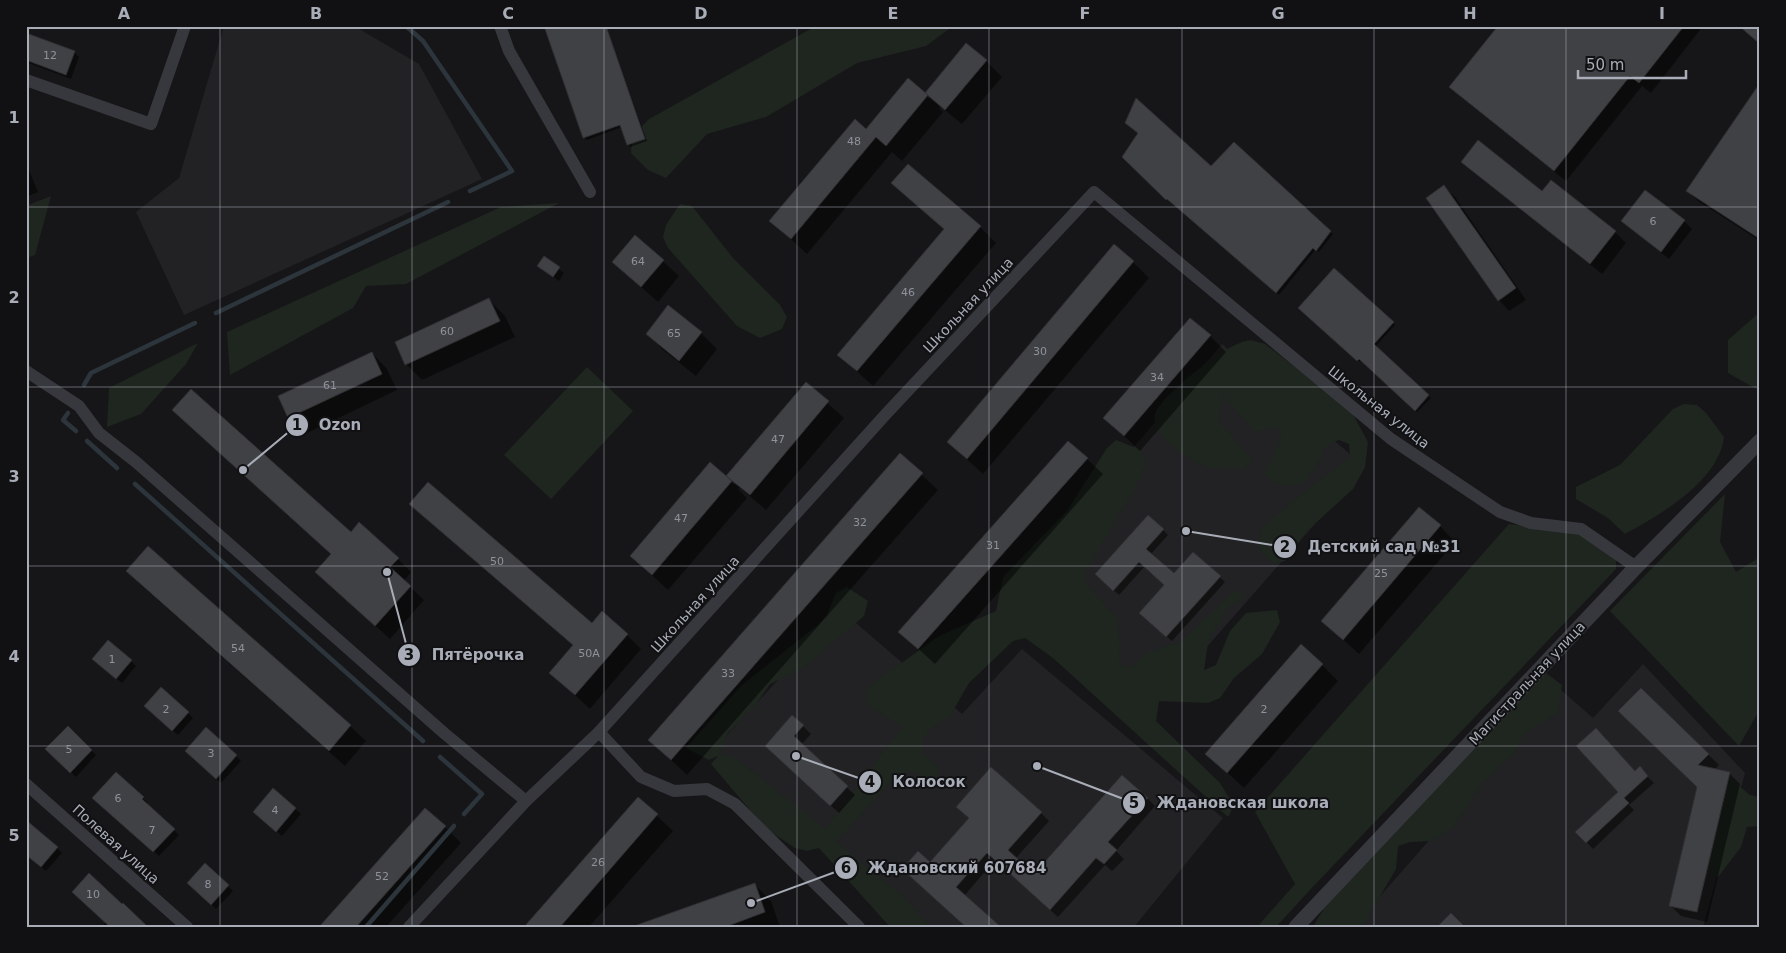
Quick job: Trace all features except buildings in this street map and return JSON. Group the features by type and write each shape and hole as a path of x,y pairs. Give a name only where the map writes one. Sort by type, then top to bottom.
{"street":[{"path":"26,80 151,124 185,26"},
{"path":"500,26 509,51 590,192"},
{"name":"Школьная улица","path":"409,927 526,801 599,732 886,414 1094,192 1391,439 1500,512 1531,523 1582,528 1636,567"},
{"path":"26,371 79,406 100,433 136,462 438,727 526,801"},
{"name":"Магистральная улица","path":"1296,927 1636,567 1760,441"},
{"path":"599,732 641,777 674,791 707,789 735,804 859,927"},
{"name":"Полевая улица","path":"26,784 187,927"}],"shaded area":[{"path":"224,26 354,26 419,64 482,179 184,315 136,212 179,178"},
{"path":"816,26 953,26 926,46 857,63 766,117 707,134 666,178 648,170 631,153 632,137 649,119"},
{"path":"51,196 35,255 26,258 26,206"},
{"path":"559,203 406,284 366,286 353,308 230,375 227,332 501,207"},
{"path":"680,204 692,206 733,258 780,305 787,317 782,329 760,338 737,326 668,248 663,237 666,225"},
{"path":"1760,312 1760,391 1728,373 1728,340"},
{"path":"1251,340 1265,344 1350,409 1368,442 1365,467 1353,489 1307,531 1285,561 1273,564 1257,546 1264,525 1350,456 1349,444 1339,440 1327,445 1309,478 1299,485 1286,486 1274,482 1265,473 1281,438 1279,427 1256,432 1223,396 1217,419 1252,460 1244,469 1214,468 1198,463 1172,446 1158,430 1155,422 1155,414 1160,406 1180,385 1206,363 1231,347"},
{"path":"198,343 186,364 141,414 107,427 109,388"},
{"path":"1222,344 1365,467 1147,715 1008,594"},
{"path":"587,367 633,411 551,499 504,455"},
{"path":"1684,404 1697,405 1706,413 1724,437 1720,453 1711,468 1686,495 1655,517 1625,534 1608,518 1576,499 1576,487 1620,465 1673,409"},
{"path":"1116,440 1141,450 1146,461 1137,484 1084,574 1088,586 1114,615 1119,628 1120,664 1131,668 1148,652 1182,641 1234,591 1246,594 1226,610 1208,643 1204,670 1216,665 1230,631 1246,613 1277,610 1280,622 1262,654 1234,678 1220,698 1208,703 1159,701 1156,721 1220,783 1234,806 1228,817 1053,658 1025,638 1013,641 969,683 950,716 928,730 923,741 924,754 942,771 932,780 909,771 897,775 836,842 906,899 930,927 890,927 819,848 807,851 795,848 765,828 711,764 718,756 709,760 686,748 742,685 819,624 827,615 836,593 847,587 868,601 864,616 804,667 770,684 755,706 728,733 719,754 731,755 826,829 902,727 870,706 866,695 871,685 939,636 996,611 1003,577 1067,511 1107,448"},
{"path":"1725,494 1720,542 1736,572 1760,557 1760,709 1739,746 1610,611"},
{"path":"1509,524 1578,532 1616,557 1616,569 1276,927 1257,927 1295,884 1255,812"},
{"path":"842,611 962,714 1022,649 1223,818 1134,927 917,927 712,751"},
{"path":"1643,664 1745,773 1703,927 1353,927 1561,690 1593,718"},
{"path":"1546,673 1562,685 1558,713 1526,732 1514,753 1480,786 1453,827 1433,841 1410,842 1398,846 1396,869 1365,922 1359,927 1313,927 1327,903"},
{"path":"1726,775 1750,795 1760,797 1760,826 1747,827 1741,847 1718,877 1707,874"}],"waterway":[{"path":"406,26 423,41 512,171 470,191"},
{"path":"216,313 448,202"},
{"path":"84,385 91,373 195,323"},
{"path":"68,413 63,420 76,431"},
{"path":"87,441 117,468"},
{"path":"135,484 423,741"},
{"path":"440,757 482,794 464,814"},
{"path":"366,927 454,826"}],"place":[{"name":"Ozon","path":"243,470"},
{"name":"Детский сад №31","path":"1186,531"},
{"name":"Пятёрочка","path":"387,572"},
{"name":"Колосок","path":"796,756"},
{"name":"Ждановская школа","path":"1037,766"},
{"name":"Ждановский 607684","path":"751,903"}]}
